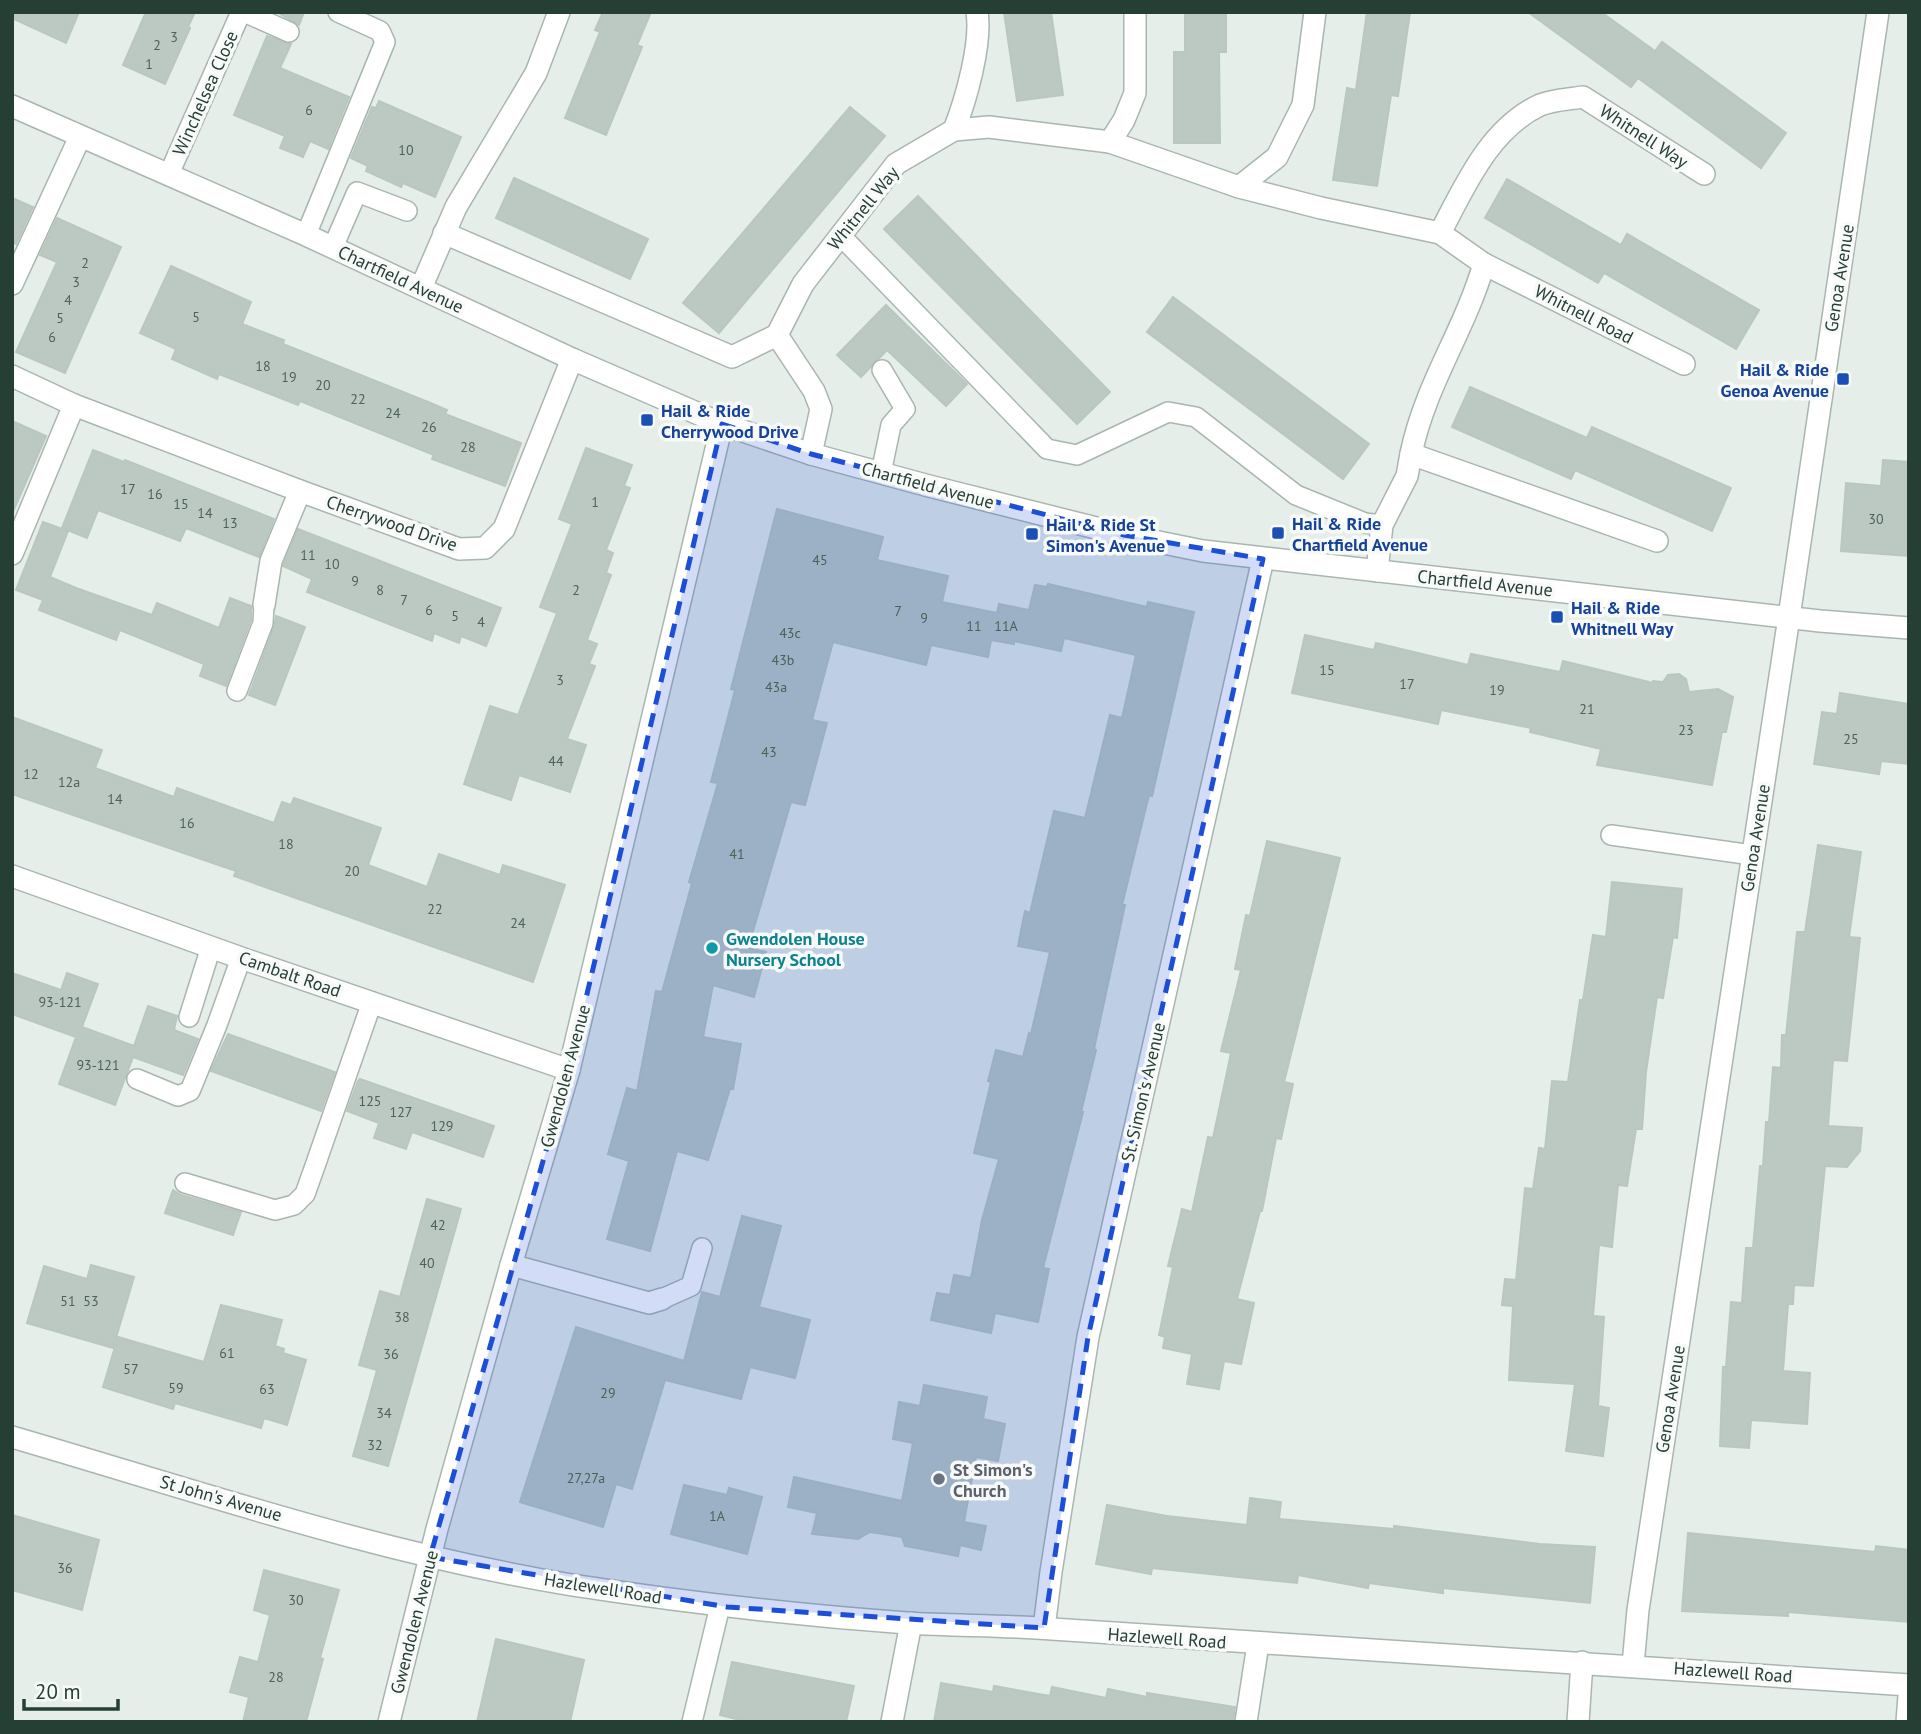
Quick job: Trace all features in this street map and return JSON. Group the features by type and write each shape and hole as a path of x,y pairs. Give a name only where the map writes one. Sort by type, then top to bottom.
{"street":[{"path":"421,288 456,207 536,73 559,12"},
{"path":"954,130 963,108 974,63 980,27 977,12"},
{"path":"1110,142 1124,120 1135,93 1135,12"},
{"path":"1239,187 1277,157 1303,105 1315,12"},
{"name":"Genoa Avenue","path":"1633,1665 1640,1597 1878,12"},
{"name":"Whitnell Way","path":"1440,233 1486,150 1517,120 1541,105 1583,96 1704,174"},
{"name":"Chartfield Avenue","path":"12,106 333,247 572,359 722,425 811,454 1124,535 1203,551 1909,628"},
{"name":"Whitnell Way","path":"777,335 803,284 896,164 954,130 989,127 1110,142 1239,187 1321,208 1440,233 1484,264"},
{"path":"13,281 80,136"},
{"path":"444,233 732,356 777,335 814,391 821,409 811,454"},
{"path":"1377,570 1382,525 1407,476 1417,423 1427,396 1474,299 1484,264"},
{"name":"Whitnell Road","path":"1484,264 1684,364"},
{"name":"Cherrywood Drive","path":"12,376 75,405 459,549 485,548 504,529 572,359"},
{"path":"12,554 75,405"},
{"name":"Gwendolen Avenue","path":"389,1722 430,1557 511,1265 569,1070 722,425"},
{"path":"1411,454 1657,541"},
{"path":"264,605 271,561 300,491"},
{"name":"St. Simon's Avenue","path":"1044,1628 1052,1559 1088,1337 1263,559"},
{"name":"Cambalt Road","path":"12,876 241,958 569,1070"},
{"path":"511,1265 649,1303 662,1299"},
{"name":"St John's Avenue","path":"12,1437 430,1557"},
{"name":"Hazlewell Road","path":"430,1557 569,1584 720,1605 911,1623 1044,1628 1909,1685"},
{"path":"891,1722 911,1623"},
{"path":"1246,1722 1258,1644"},
{"path":"1578,1722 1582,1662"},
{"path":"1907,1722 1909,1696"}],"lane":[{"path":"243,12 289,32"},
{"name":"Winchelsea Close","path":"169,174 243,12"},
{"path":"306,235 385,42 380,31 338,12"},
{"path":"333,247 357,192 407,211"},
{"path":"840,236 1047,449 1077,455 1168,412 1196,417 1296,495 1365,523 1382,525"},
{"path":"881,473 891,425 905,409 882,370"},
{"path":"237,691 264,623 264,605"},
{"path":"1611,835 1752,855"},
{"path":"189,1017 211,947"},
{"path":"137,1080 178,1096 190,1091 241,958"},
{"path":"185,1183 275,1210 294,1205 305,1194 372,1002"},
{"path":"662,1299 691,1286 702,1248"},
{"path":"692,1722 720,1605"}],"highlighted area":[{"path":"722,424 811,454 1124,535 1263,559 1088,1337 1044,1628 727,1607 430,1557 569,1070"}],"building":[{"path":"12,12 79,12 66,43 12,18"},
{"path":"146,12 195,12 165,84 123,65"},
{"path":"277,12 304,12 299,25"},
{"path":"603,12 651,12 637,45 642,47 606,135 565,118 600,32 595,30"},
{"path":"1004,12 1051,12 1063,95 1017,101"},
{"path":"1185,12 1226,12 1226,52 1219,52 1220,143 1174,143 1174,52 1185,52"},
{"path":"1367,12 1410,12 1398,96 1391,95 1377,186 1333,180 1347,88 1356,90"},
{"path":"1528,12 1601,12 1655,51 1662,42 1786,133 1761,168 1638,78 1631,87"},
{"path":"267,36 291,44 280,68 349,97 328,149 310,141 303,157 280,148 285,136 234,115"},
{"path":"379,101 461,137 435,197 403,183 401,187 366,171 368,166 351,158 372,107 376,108"},
{"path":"850,107 885,136 719,333 683,303"},
{"path":"514,178 648,239 630,279 496,218"},
{"path":"1507,179 1621,245 1627,234 1759,310 1736,349 1604,273 1598,283 1485,218"},
{"path":"918,196 1110,392 1077,424 884,229"},
{"path":"12,198 33,207 16,244 12,242"},
{"path":"57,218 121,247 65,373 16,352 57,262 40,255"},
{"path":"171,266 251,302 242,324 284,340 283,344 447,410 445,414 521,443 505,486 432,459 434,455 300,401 298,405 219,374 217,379 172,359 176,349 140,333"},
{"path":"1173,297 1369,444 1343,479 1147,332"},
{"path":"886,305 967,384 946,406 887,350 861,377 837,355"},
{"path":"1470,387 1587,438 1592,427 1731,488 1712,531 1575,470 1571,479 1452,427"},
{"path":"12,421 46,436 12,514"},
{"path":"586,448 632,465 624,486 630,488 606,550 613,553 606,573 611,575 587,640 597,644 589,664 595,666 567,739 586,745 570,792 519,775 511,800 464,784 490,706 518,715 557,613 540,607 572,524 559,519"},
{"path":"93,450 274,519 259,557 186,528 180,541 98,510 87,538 62,528"},
{"path":"1883,460 1909,462 1909,556 1841,551 1846,483 1881,486"},
{"path":"777,509 883,537 877,560 948,576 942,602 997,613 999,604 1029,610 1035,585 1047,587 1048,584 1147,607 1148,602 1194,612 1152,796 1149,795 1122,905 1125,905 1083,1112 1043,1268 1049,1269 1038,1322 995,1313 991,1333 931,1320 937,1293 950,1295 954,1275 971,1278 982,1220 999,1159 974,1153 996,1050 1023,1057 1029,1033 1031,1034 1050,952 1018,946 1025,911 1030,913 1054,811 1085,818 1110,715 1122,718 1136,655 1064,638 1061,651 1014,641 1014,644 991,640 988,657 931,645 926,665 833,642 812,720 827,723 805,805 791,802 748,948 766,952 754,997 713,985 703,1037 741,1044 733,1089 730,1089 708,1160 677,1151 650,1251 607,1239 629,1161 608,1154 627,1088 637,1091 656,991 662,992 692,883 689,882 718,783 711,782 735,690 731,689"},
{"path":"43,522 68,531 50,577 76,588 152,615 157,603 219,628 230,598 251,606 251,620 226,686 200,676 204,664 120,630 116,640 39,610 43,600 16,590"},
{"path":"298,529 501,608 486,646 461,636 459,643 434,633 432,641 307,592 312,579 283,566"},
{"path":"276,616 305,627 275,705 249,695"},
{"path":"1305,635 1374,650 1376,643 1468,665 1471,654 1560,672 1563,661 1653,683 1663,682 1668,675 1679,674 1686,679 1689,692 1718,689 1733,697 1726,732 1722,732 1712,785 1597,765 1601,749 1530,732 1531,728 1441,710 1438,724 1292,693"},
{"path":"1840,693 1909,704 1909,764 1881,761 1879,774 1814,764 1822,712 1837,714"},
{"path":"12,717 102,750 95,768 174,797 177,788 274,823 282,802 291,805 294,798 381,828 368,865 427,887 439,854 500,875 503,865 565,885 533,982 234,876 236,871 12,794"},
{"path":"1267,841 1340,858 1284,1082 1293,1084 1281,1139 1276,1138 1262,1211 1237,1299 1254,1303 1241,1364 1224,1361 1219,1389 1187,1384 1192,1354 1163,1348 1165,1337 1159,1335 1173,1267 1168,1266 1182,1209 1192,1212 1208,1137 1213,1138 1231,1053 1221,1051 1241,970 1235,969 1246,915 1250,916"},
{"path":"1818,845 1861,852 1849,937 1860,938 1847,1061 1833,1060 1828,1126 1862,1128 1860,1151 1847,1167 1825,1166 1813,1286 1794,1285 1793,1304 1788,1304 1783,1371 1810,1373 1807,1424 1751,1420 1749,1448 1720,1446 1723,1367 1726,1367 1731,1302 1742,1303 1746,1248 1753,1248 1773,1067 1781,1068 1782,1035 1786,1035 1797,932 1805,932"},
{"path":"1612,882 1682,889 1677,938 1673,937 1663,998 1657,997 1646,1072 1642,1129 1636,1129 1627,1186 1618,1185 1612,1247 1599,1245 1593,1316 1604,1317 1598,1406 1609,1408 1603,1456 1566,1451 1575,1384 1509,1380 1513,1306 1502,1305 1505,1279 1516,1280 1525,1188 1533,1189 1539,1148 1545,1149 1552,1081 1568,1082 1593,935 1606,937"},
{"path":"12,973 61,990 67,973 98,984 82,1027 134,1046 148,1006 177,1016 174,1030 198,1039 183,1075 133,1057 115,1105 59,1084 76,1037 12,1014"},
{"path":"228,1034 335,1072 321,1111 211,1071"},
{"path":"360,1079 494,1126 483,1157 412,1132 406,1149 374,1138 379,1123 347,1111"},
{"path":"173,1190 181,1195 241,1212 233,1235 165,1213"},
{"path":"427,1199 461,1209 388,1466 353,1456 377,1370 359,1365 380,1291 400,1297"},
{"path":"742,1216 781,1226 759,1307 810,1320 795,1378 750,1367 741,1399 665,1380 632,1489 616,1484 603,1527 520,1502 576,1327 684,1361 702,1292 720,1297"},
{"path":"91,1265 134,1277 113,1348 27,1323 44,1266 87,1279"},
{"path":"221,1305 282,1320 275,1346 284,1349 283,1353 306,1360 287,1425 264,1418 261,1428 175,1403 173,1409 103,1387 118,1337 204,1362"},
{"name":"St Simon's Church","path":"924,1385 987,1397 983,1419 1005,1424 998,1461 976,1457 964,1522 986,1526 981,1550 960,1545 958,1556 905,1546 902,1537 870,1532 858,1539 812,1534 817,1513 788,1507 794,1477 902,1501 913,1443 893,1439 899,1402 920,1406"},
{"path":"684,1485 727,1495 729,1488 762,1497 747,1554 671,1534"},
{"path":"1250,1498 1281,1502 1279,1519 1394,1529 1394,1526 1540,1544 1595,1547 1590,1603 1443,1588 1443,1593 1369,1583 1368,1588 1298,1575 1297,1583 1152,1568 1151,1574 1096,1564 1107,1505 1167,1516 1247,1525"},
{"path":"12,1515 99,1540 82,1610 12,1590"},
{"path":"1688,1533 1875,1552 1876,1546 1909,1550 1909,1622 1788,1612 1788,1616 1682,1611"},
{"path":"264,1570 339,1590 306,1722 243,1722 249,1697 230,1692 240,1657 258,1662 270,1615 254,1610"},
{"path":"496,1639 584,1660 570,1722 477,1722"},
{"path":"732,1662 854,1686 846,1722 748,1722 720,1715"},
{"path":"941,1683 993,1692 994,1686 1050,1696 1052,1687 1106,1698 1108,1689 1147,1697 1147,1693 1235,1707 1233,1722 934,1722"}],"place":[{"name":"Hail & Ride Genoa Avenue","path":"1843,379"},
{"name":"Hail & Ride Cherrywood Drive","path":"647,420"},
{"name":"Hail & Ride Chartfield Avenue","path":"1278,533"},
{"name":"Hail & Ride St Simon's Avenue","path":"1032,534"},
{"name":"Hail & Ride Whitnell Way","path":"1557,617"},
{"name":"Gwendolen House Nursery School","path":"712,948"},
{"name":"St Simon's Church","path":"939,1479"}]}
